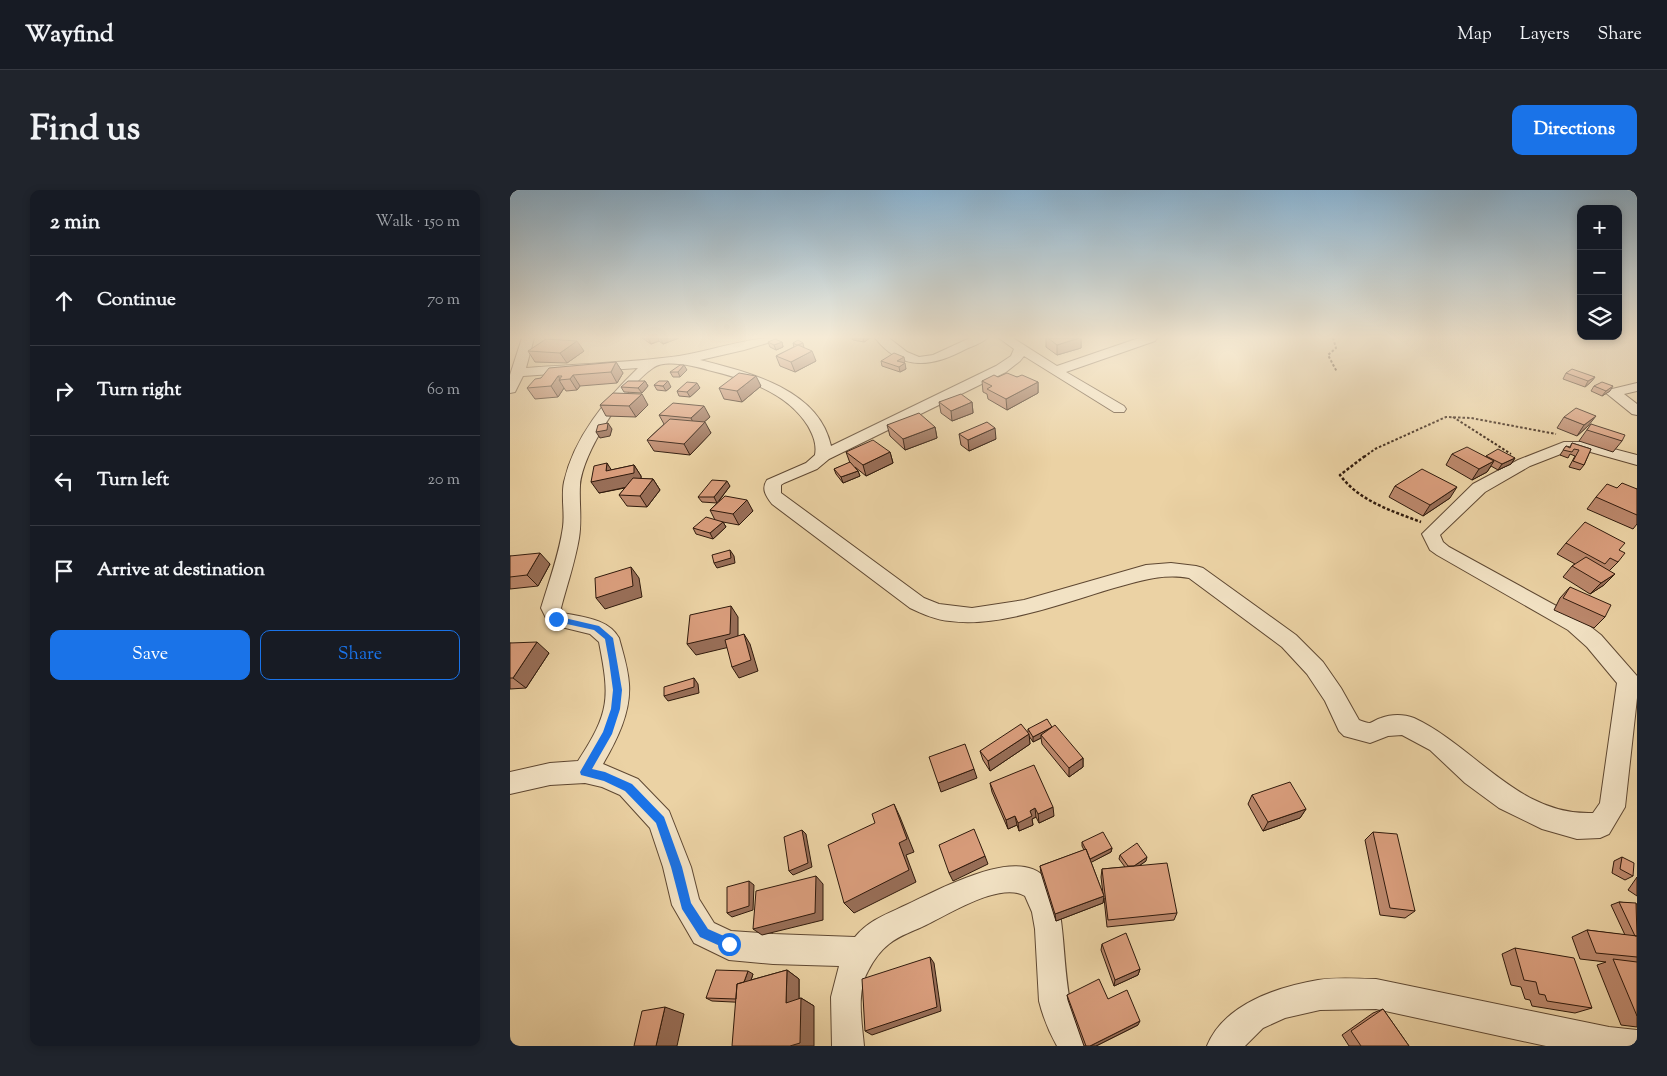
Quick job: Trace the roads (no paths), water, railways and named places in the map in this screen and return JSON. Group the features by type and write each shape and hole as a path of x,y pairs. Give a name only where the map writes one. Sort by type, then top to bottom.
{"street":[{"path":"585,772 607,734 616,709 618,690 613,661 608,638 596,628 556,619 551,608 568,550 573,525 572,485 585,448 596,424 612,402 635,378"},
{"path":"747,378 789,397 799,406 818,430 824,452 819,461 780,477 773,483 773,494 778,500 917,603 942,613 972,615 1024,607 1146,572 1182,568 1196,573 1289,641 1315,668 1352,729 1370,733 1388,726 1405,725 1438,743 1474,775 1508,800 1542,817 1577,826 1600,825 1612,807 1632,684 1594,641 1575,625 1443,551 1436,546 1431,534 1479,488 1524,463 1569,445 1636,458"},
{"path":"822,456 983,378"},
{"path":"1068,378 1119,409"},
{"path":"1637,388 1613,393 1637,410"},
{"path":"510,782 550,774 585,772 605,776 629,787 660,820 677,867 686,905 704,933 729,944 773,949 862,952"},
{"path":"848,1046 845,1014 848,983 862,952 880,932 984,884 1008,879 1024,880 1034,886 1045,902 1058,1015 1074,1046"},
{"path":"1223,1046 1252,1016 1284,1002 1320,995 1376,994 1610,1043 1637,1046"}]}
